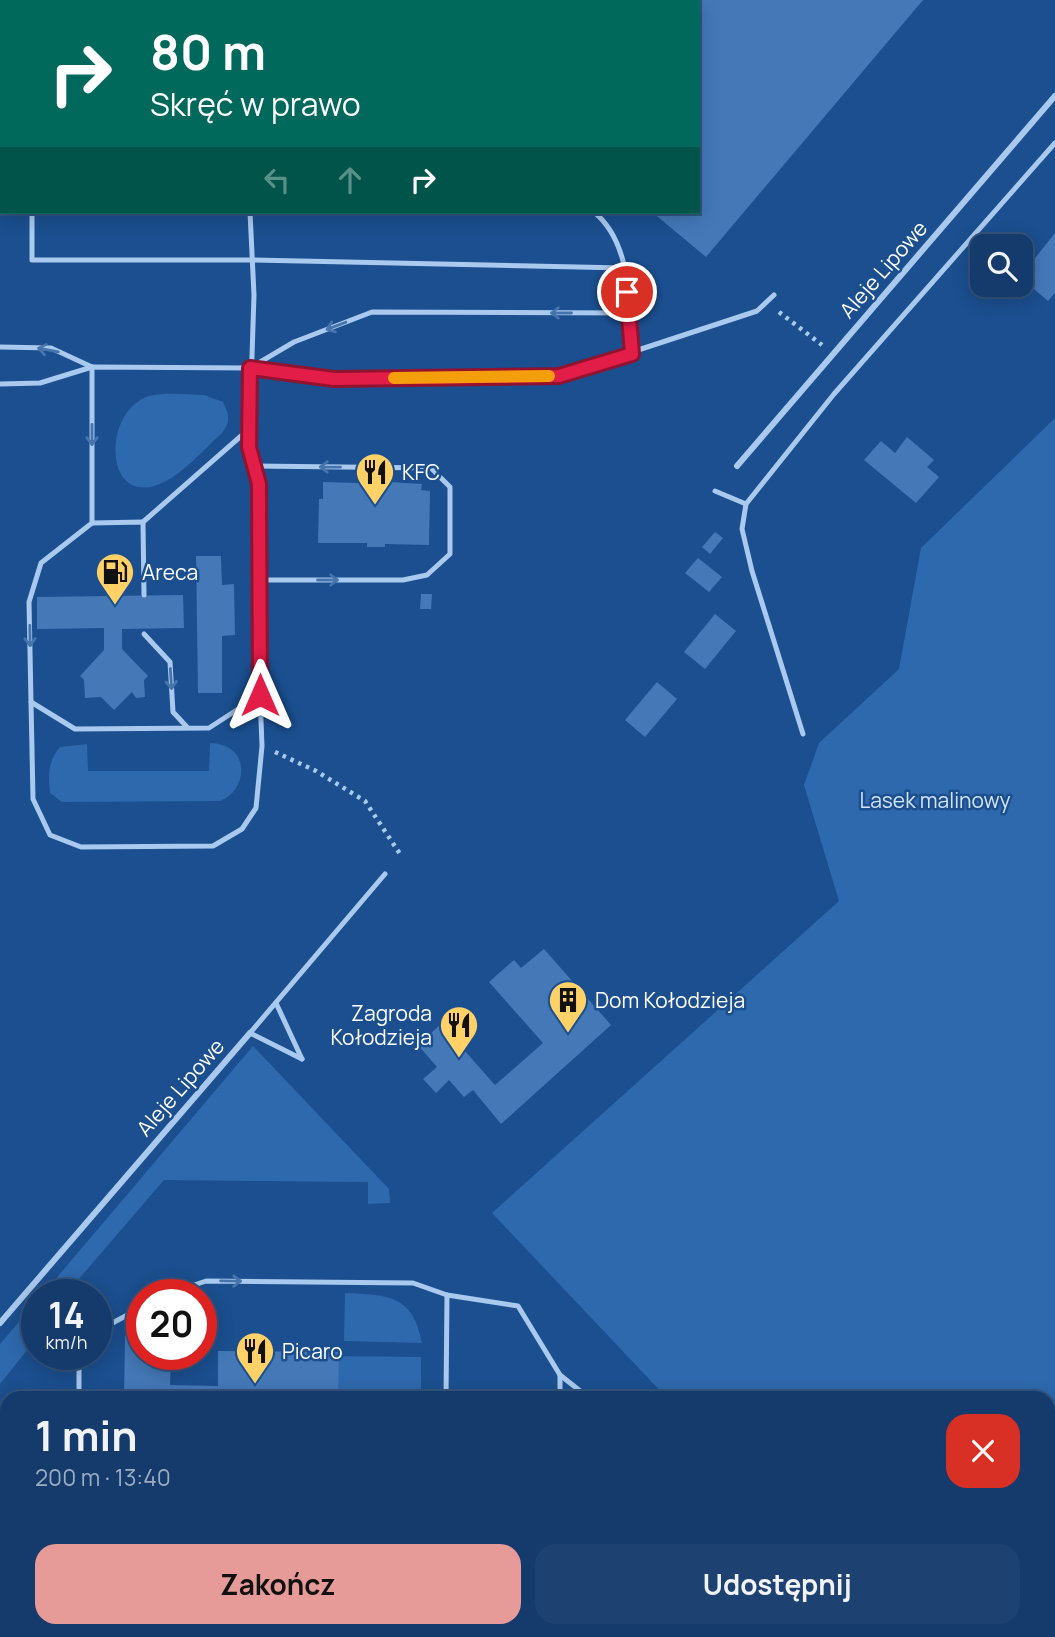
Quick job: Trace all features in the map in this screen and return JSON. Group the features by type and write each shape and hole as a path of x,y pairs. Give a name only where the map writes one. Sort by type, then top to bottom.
{"street":[{"name":"Aleje Lipowe","path":"737,466 1055,96"},
{"name":"Aleje Lipowe","path":"0,1323 250,1033"}],"lane":[{"path":"803,734 752,571 742,529 746,504 834,394 1055,143"},
{"path":"32,214 32,260 250,260 624,268"},
{"path":"249,429 143,522 92,523 41,563 29,602 33,799 50,835 80,847 213,846 242,829 256,807 261,746 260,580 259,484 249,447 254,295 250,260 250,214"},
{"path":"596,214 614,233 624,268 632,354"},
{"path":"0,384 40,383 92,367 250,368 334,379 559,376 757,311 774,295"},
{"path":"250,368 294,341 372,312 629,313"},
{"path":"0,347 51,348 92,367"},
{"path":"92,367 92,523"},
{"path":"254,466 431,468 450,487 450,554 427,575 403,580 260,580"},
{"path":"715,491 746,504"},
{"path":"143,522 144,594"},
{"path":"144,634 170,662 173,712 187,728"},
{"path":"31,702 75,729 209,728 260,695"},
{"name":"Aleje Lipowe","path":"250,1033 385,874"},
{"path":"250,1033 302,1059 276,1003"},
{"path":"217,1281 412,1283 447,1294 518,1306 560,1375 580,1391"},
{"path":"446,1391 447,1294"},
{"path":"79,1370 79,1391"},
{"path":"560,1375 560,1391"}],"path":[{"path":"767,302 833,354"},
{"path":"261,746 316,771 365,801 400,854"}],"green space":[{"path":"204,395 223,402 227,410 227,425 222,433 173,477 151,487 134,486 123,476 116,462 120,425 130,409 150,396"},
{"name":"Lasek malinowy","path":"1055,418 1055,1391 660,1391 492,1213 839,901 804,785 819,743 899,669 921,548"},
{"path":"210,743 224,745 233,751 239,759 241,769 236,788 220,801 62,802 50,793 50,768 60,747 87,744 88,771 209,771"},
{"path":"253,1046 389,1189 390,1203 368,1204 368,1182 164,1180 79,1279 56,1279"},
{"path":"345,1293 396,1300 412,1315 422,1343 344,1341"},
{"path":"21,1320 21,1358 0,1384 0,1344"},
{"path":"338,1356 421,1357 421,1391 338,1391"}],"building":[{"path":"700,0 923,0 706,257 654,214 700,214"},
{"path":"1055,233 1055,293 1048,301 1033,288 1033,261"},
{"path":"907,437 934,460 927,467 939,477 916,503 864,460 881,441 895,453"},
{"path":"359,480 422,484 421,490 430,491 429,545 385,544 385,547 367,547 367,543 318,543 319,499 323,499 323,482 359,483"},
{"path":"715,532 723,538 710,554 702,547"},
{"path":"196,556 221,556 222,585 234,584 235,635 222,636 222,693 198,693"},
{"path":"698,558 722,577 709,592 685,573"},
{"path":"421,594 432,594 431,609 420,609"},
{"path":"183,595 184,628 122,629 122,649 148,676 144,680 145,697 136,698 132,692 114,710 101,697 85,698 84,680 80,676 104,650 104,628 37,629 37,597"},
{"path":"715,614 736,631 705,669 684,652"},
{"path":"657,682 677,699 645,737 625,720"},
{"name":"Dom Kołodzieja","path":"544,949 611,1025 501,1124 473,1090 464,1097 449,1080 436,1093 423,1079 437,1067 418,1045 441,1024 495,1085 543,1043 489,982 514,960 521,968"},
{"path":"125,1335 126,1370 170,1370 170,1385 218,1386 218,1351 339,1352 338,1391 124,1391"}],"slow traffic":[{"path":"394,378 549,376"}],"place":[{"name":"KFC","path":"375,506"},
{"name":"Areca","path":"115,606"},
{"name":"Dom Kołodzieja","path":"568,1034"},
{"name":"Zagroda Kołodzieja","path":"459,1059"},
{"name":"Picaro","path":"255,1385"}],"route":[{"path":"260,695 259,484 249,447 250,368 334,379 559,376 632,354 627,292"}]}
